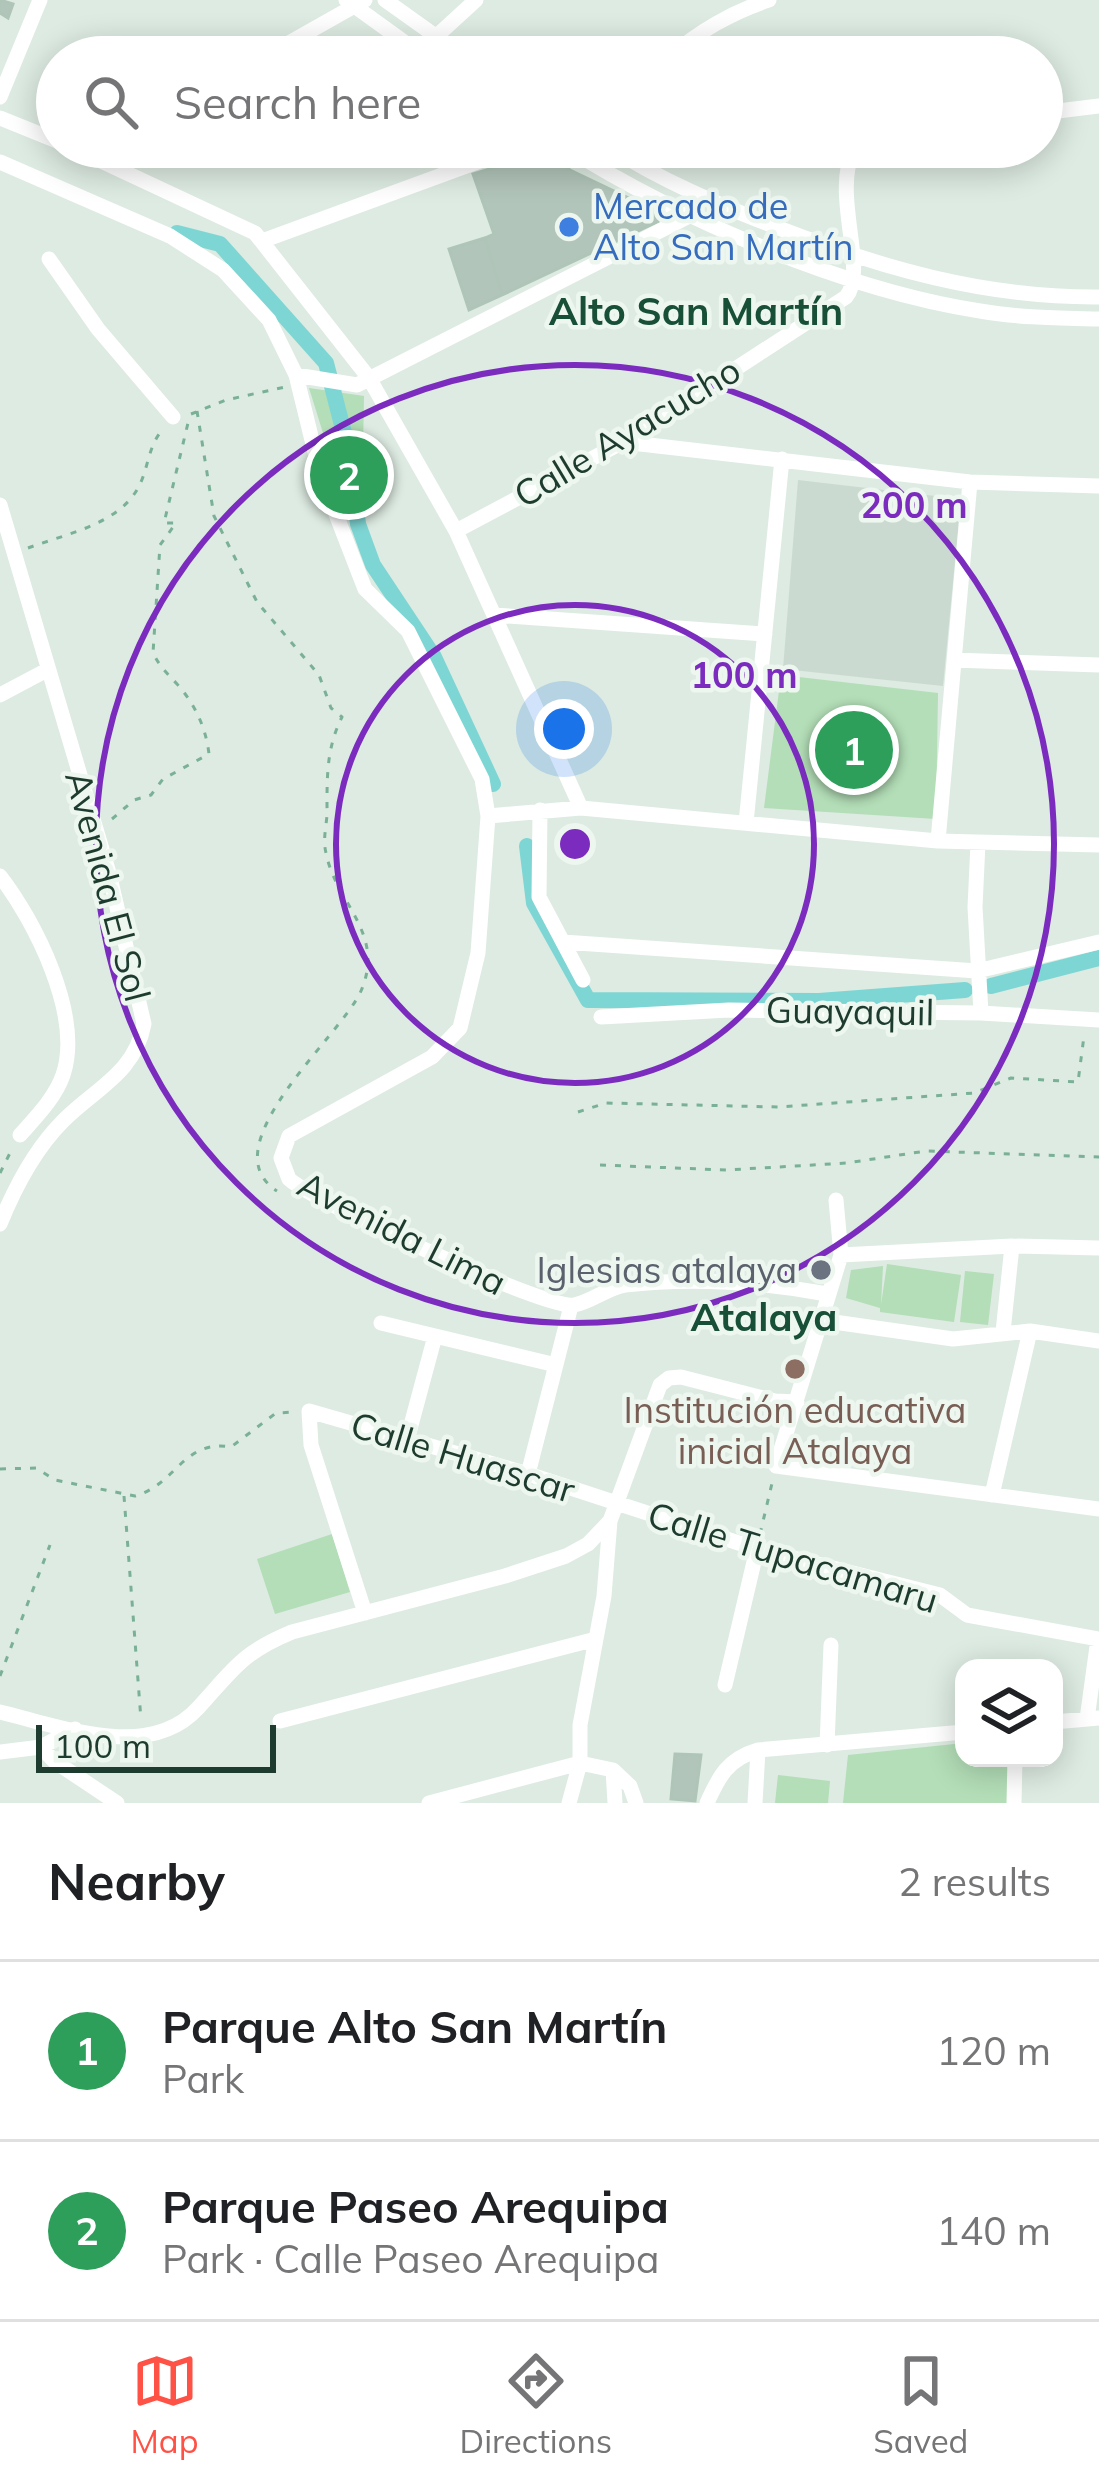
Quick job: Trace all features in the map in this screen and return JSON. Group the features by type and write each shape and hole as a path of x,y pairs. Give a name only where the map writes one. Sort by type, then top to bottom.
{"street":[{"path":"0,98 40,0"},
{"path":"385,0 431,36"},
{"path":"436,36 476,0"},
{"path":"694,36 736,11 769,0"},
{"path":"300,36 356,2 399,36"},
{"path":"1063,110 1099,106"},
{"path":"0,118 36,133"},
{"path":"0,162 170,236 224,270 269,320 298,381 320,472 365,589 408,632 443,695 482,779 488,816 580,808 938,841 1099,845"},
{"path":"123,168 255,233 369,379 456,531 580,808"},
{"path":"262,241 461,168"},
{"path":"613,168 693,215 854,280 980,311 1099,319"},
{"path":"640,168 703,199 852,258 982,290 1099,297"},
{"path":"846,168 844,190 854,280"},
{"path":"298,381 357,385 693,215 703,199"},
{"path":"49,259 98,329 181,417"},
{"name":"Calle Ayacucho","path":"456,531 623,442 846,297 854,280"},
{"path":"623,442 970,482 1099,486"},
{"path":"746,823 782,459"},
{"path":"938,841 970,482"},
{"name":"Avenida El Sol","path":"0,1224 34,1156 62,1122 122,1073 140,1046 144,1024 96,830 1,515"},
{"path":"494,615 765,634"},
{"path":"954,660 1099,665"},
{"path":"0,695 47,670"},
{"path":"540,810 539,897 583,980"},
{"name":"Avenida Lima","path":"488,816 478,953 460,1028 432,1057 297,1129 283,1147 283,1169 297,1187 350,1213 527,1296 571,1306"},
{"path":"978,843 981,1012"},
{"path":"0,876 33,922 65,1011 67,1052 62,1078 45,1108 20,1135"},
{"path":"562,942 977,971 1099,942"},
{"name":"Guayaquil","path":"601,1017 729,1010 981,1012 1092,1020"},
{"path":"836,1200 841,1255 776,1466 1099,1509"},
{"path":"841,1255 1012,1246 1099,1248"},
{"path":"1003,1331 1012,1246"},
{"path":"528,1474 571,1306 619,1286 710,1280 827,1294"},
{"path":"820,1319 953,1339 1030,1330 1099,1341"},
{"path":"382,1323 556,1365"},
{"path":"992,1495 1030,1330"},
{"path":"407,1440 435,1336"},
{"path":"569,1803 580,1763 580,1725 604,1596 610,1521 658,1391 669,1378 681,1377 775,1401 797,1402"},
{"path":"309,1412 310,1445 365,1613"},
{"name":"Calle Huascar","path":"309,1412 616,1504"},
{"name":"Calle Tupacamaru","path":"616,1504 757,1549 940,1594 967,1615 1099,1639"},
{"path":"0,1712 119,1738 166,1729 195,1712 228,1670 261,1645 566,1556 588,1544 610,1521"},
{"path":"725,1685 757,1549"},
{"path":"280,1721 596,1639"},
{"path":"1063,1721 1093,1718 1099,1639"},
{"path":"826,1745 831,1645"},
{"path":"0,1751 41,1747 75,1729"},
{"path":"706,1803 724,1768 758,1750 955,1733"},
{"path":"41,1747 117,1803"},
{"path":"755,1803 758,1750"},
{"path":"429,1803 580,1763 613,1770 630,1786 636,1803"},
{"path":"1015,1767 1015,1803"},
{"path":"613,1770 615,1803"}],"path":[{"path":"15,553 120,513 140,484 154,439 181,417 298,381"},
{"path":"197,411 220,532 238,557 257,602 319,675 331,708 343,717 331,740 325,775 326,853 369,944 361,991 289,1085 264,1126 255,1162 261,1177 281,1193"},
{"path":"96,830 134,800 151,795 163,779 209,754 206,733 194,708 153,653 160,545 176,523 164,523 181,417"},
{"path":"578,1112 607,1103 778,1107 974,1093 1011,1078 1078,1082 1092,1020"},
{"path":"0,1173 20,1135"},
{"path":"600,1166 726,1170 847,1163 926,1151 1099,1157"},
{"path":"0,1469 36,1468 55,1480 144,1494 169,1477 196,1448 231,1447 276,1413 309,1412"},
{"path":"757,1549 776,1466"},
{"path":"124,1494 142,1733"},
{"path":"0,1676 50,1545"}],"shaded area":[{"path":"798,480 961,499 943,686 783,669"}],"green space":[{"path":"309,388 364,396 361,555"},
{"path":"781,675 938,693 936,819 764,808"},
{"path":"887,1264 961,1275 954,1322 880,1312 880,1308 846,1298 851,1270 883,1266 881,1305"},
{"path":"965,1271 994,1274 988,1325 960,1322"},
{"path":"332,1534 350,1592 275,1614 257,1559"},
{"path":"955,1744 955,1767 1008,1767 1008,1803 843,1803 848,1755"},
{"path":"778,1775 830,1781 828,1803 775,1803"}],"building":[{"path":"0,0 13,4 8,18 0,13"},
{"name":"Mercado de Alto San Martín","path":"493,168 567,168 660,213 661,220 502,295 485,238 494,234 473,174"},
{"path":"485,238 502,295 469,310 449,249"},
{"path":"675,1754 701,1755 695,1801 671,1799"}],"waterway":[{"path":"177,233 220,244 326,363 350,456 358,524 373,565 434,657 493,784"},
{"path":"527,846 534,903 588,1000 819,1001 965,990"},
{"path":"991,986 1099,958"}],"place":[{"name":"Mercado de Alto San Martín","path":"569,227"},
{"name":"Parque Paseo Arequipa","path":"349,475"},
{"name":"Parque Alto San Martín","path":"854,750"},
{"name":"Iglesias atalaya","path":"821,1270"},
{"name":"Institución educativa inicial Atalaya","path":"795,1369"}],"district":[{"name":"Alto San Martín","path":"696,311"},
{"name":"Atalaya","path":"764,1317"}]}
